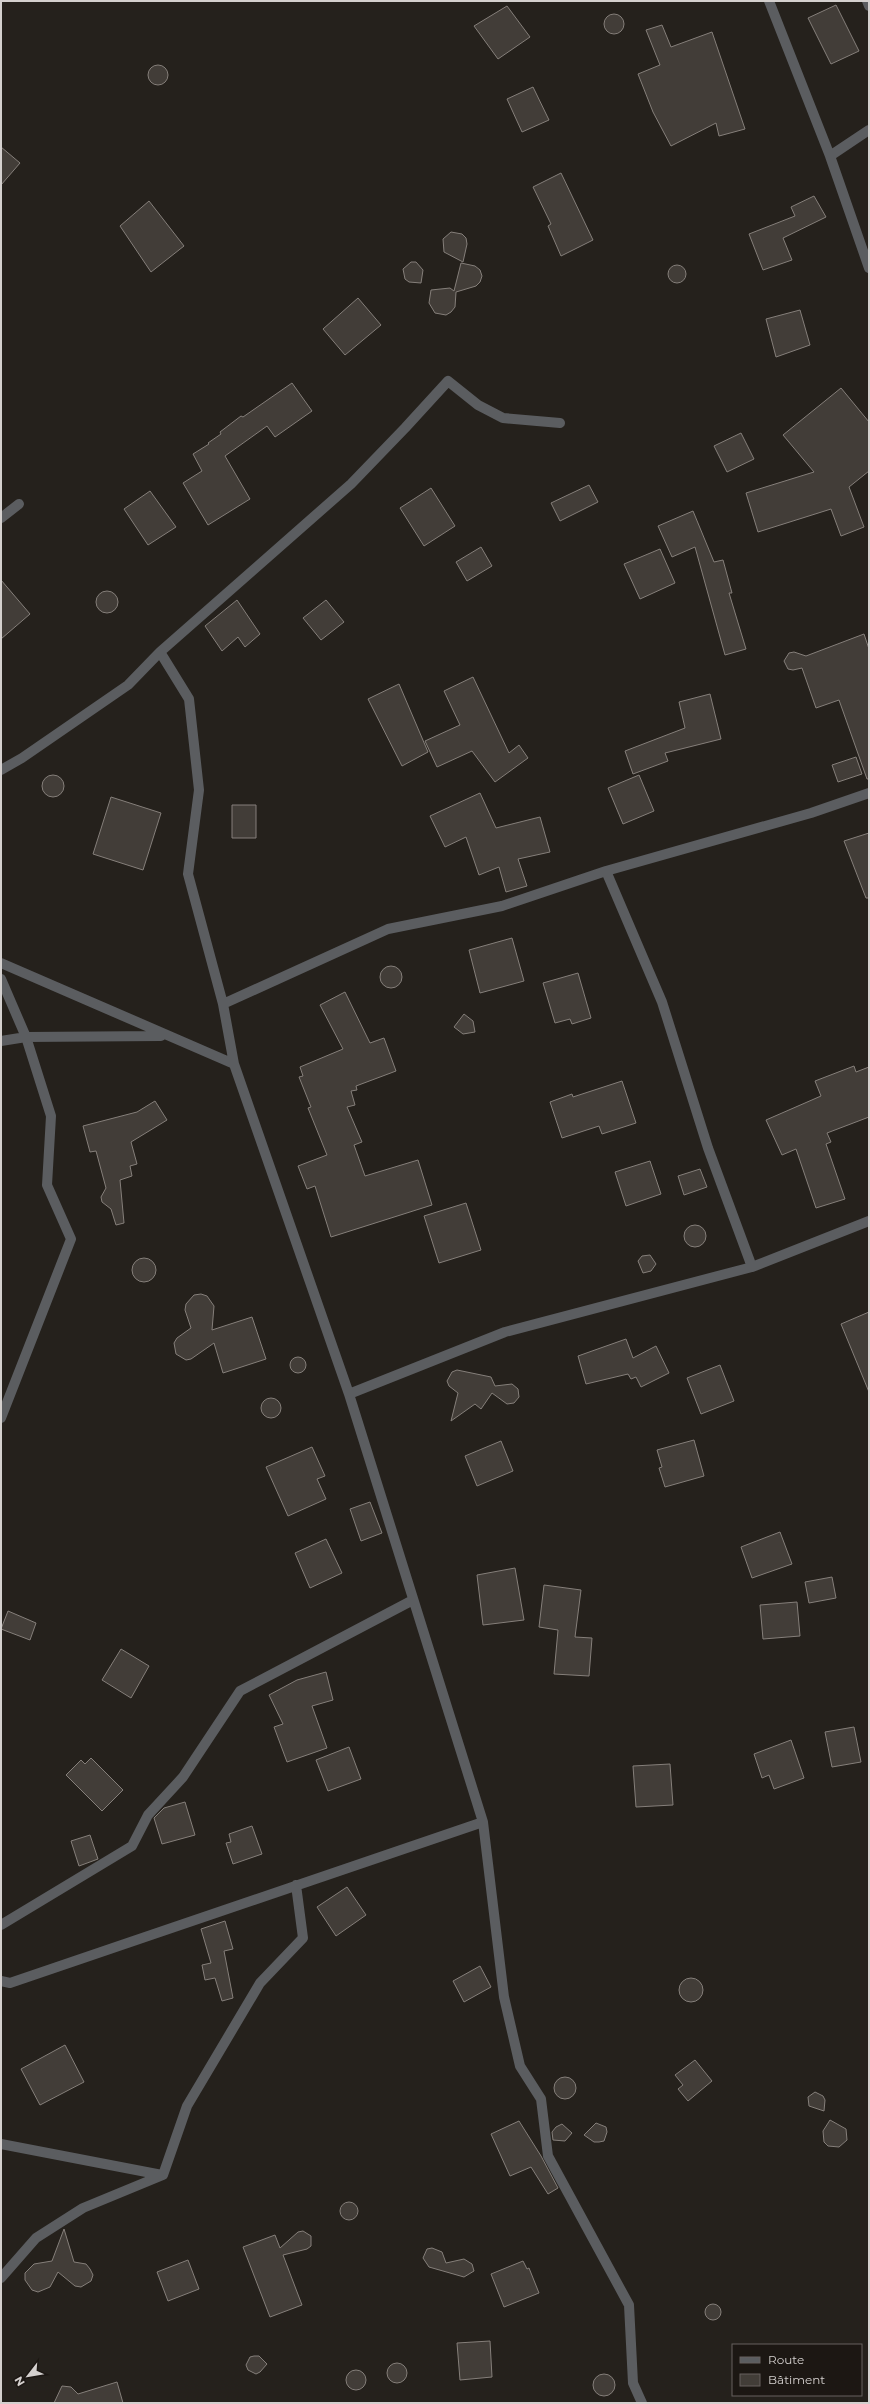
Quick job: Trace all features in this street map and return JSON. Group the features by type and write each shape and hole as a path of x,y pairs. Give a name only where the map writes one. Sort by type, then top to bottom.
{"street":[{"path":"769,1 830,156 869,268"},
{"path":"867,1 869,6"},
{"path":"830,156 869,130"},
{"path":"1,770 22,758 128,685 160,652 351,484 448,381 478,405 503,418 560,422"},
{"path":"1,518 19,504"},
{"path":"160,652 189,699 199,790 188,874 223,1004 234,1064 348,1394 482,1822 504,1997 520,2066 541,2099 548,2156 629,2305 633,2383 642,2403"},
{"path":"223,1004 388,929 502,906 606,871 810,812 869,793"},
{"path":"606,871 662,1002 708,1148 752,1267"},
{"path":"1,963 165,1036 234,1064"},
{"path":"1,979 26,1037 51,1116 47,1185 71,1239 1,1418"},
{"path":"1,1041 26,1037 165,1036"},
{"path":"348,1394 505,1332 752,1267 869,1221"},
{"path":"1,1925 132,1846 148,1815 183,1777 240,1691 413,1600"},
{"path":"1,1980 10,1983 482,1822"},
{"path":"1,2278 36,2238 83,2208 163,2175 187,2106 260,1983 303,1938 296,1885"},
{"path":"1,2144 163,2175"}],"building":[{"path":"836,5 859,51 831,64 808,18"},
{"path":"507,6 530,37 498,59 474,26"},
{"path":"610,14 618,14 624,20 624,28 618,34 610,34 604,28 604,20"},
{"path":"662,25 671,47 712,32 745,129 719,136 716,123 671,146 653,112 638,74 660,65 646,30"},
{"path":"158,65 165,68 168,75 165,82 158,85 151,82 148,75 151,68"},
{"path":"533,87 549,120 522,132 507,99"},
{"path":"1,147 20,163 1,185"},
{"path":"561,173 593,240 561,256 548,226 551,224 533,187"},
{"path":"814,196 826,217 783,238 792,260 763,270 749,234 795,216 791,207"},
{"path":"149,201 184,246 151,272 120,226"},
{"path":"451,232 462,234 466,238 467,244 463,262 444,252 443,239"},
{"path":"411,262 416,262 423,270 421,283 409,282 405,279 403,269"},
{"path":"461,263 475,266 480,270 482,276 480,282 476,286 456,292 455,307 451,312 446,315 435,313 429,303 431,290 450,288 454,291"},
{"path":"677,265 683,268 686,274 683,280 677,283 671,280 668,274 671,268"},
{"path":"358,298 381,325 345,355 323,329"},
{"path":"800,310 810,345 776,357 766,319"},
{"path":"292,383 312,411 275,437 267,426 225,456 250,499 208,525 183,483 202,471 193,454 209,444 208,443 221,434 220,432 241,416 243,417"},
{"path":"841,388 869,422 869,471 849,487 864,527 841,536 831,509 758,532 746,493 814,472 783,435"},
{"path":"741,433 754,459 727,472 714,446"},
{"path":"589,485 598,502 560,521 551,503"},
{"path":"431,488 455,526 424,546 400,508"},
{"path":"150,491 176,527 148,545 124,509"},
{"path":"693,511 714,562 723,560 732,593 729,593 746,649 725,655 695,547 672,557 658,526"},
{"path":"481,547 492,566 467,581 456,562"},
{"path":"660,549 675,583 640,599 624,564"},
{"path":"1,580 30,614 1,639"},
{"path":"107,591 115,594 118,602 115,610 107,613 99,610 96,602 99,594"},
{"path":"237,600 260,634 245,647 238,637 222,651 205,626"},
{"path":"326,600 344,622 321,640 303,618"},
{"path":"864,634 869,649 869,779 867,779 839,700 816,708 802,668 793,670 788,669 784,661 789,653 794,652 806,656"},
{"path":"473,677 509,753 519,745 528,758 495,782 472,751 437,767 425,741 460,725 444,691"},
{"path":"399,684 428,752 402,766 368,699"},
{"path":"710,694 721,739 665,753 668,761 633,774 625,751 685,728 679,702"},
{"path":"856,757 862,774 838,782 832,765"},
{"path":"53,775 61,778 64,786 61,794 53,797 45,794 42,786 45,778"},
{"path":"639,775 654,811 623,824 608,788"},
{"path":"480,793 496,828 540,817 550,852 518,859 527,886 506,892 499,867 479,875 466,837 445,847 430,816"},
{"path":"111,797 161,813 143,870 93,854"},
{"path":"232,805 256,805 256,838 232,838"},
{"path":"869,833 869,898 866,898 844,841"},
{"path":"512,938 524,981 480,993 469,950"},
{"path":"391,966 395,967 401,973 401,981 395,987 391,988 387,987 381,981 380,977 381,973 387,967"},
{"path":"578,973 591,1018 572,1024 570,1019 555,1023 543,983"},
{"path":"345,992 370,1043 384,1038 396,1071 356,1086 357,1090 351,1091 355,1105 347,1107 362,1142 354,1145 365,1176 418,1160 432,1205 331,1237 315,1186 307,1189 298,1166 327,1155 308,1108 311,1107 299,1077 303,1076 300,1067 343,1049 320,1005"},
{"path":"464,1014 473,1021 475,1032 463,1034 454,1027"},
{"path":"854,1066 856,1072 869,1067 869,1117 827,1133 831,1142 826,1144 845,1199 816,1208 796,1149 782,1155 766,1120 821,1096 815,1081"},
{"path":"622,1081 636,1123 602,1134 599,1126 562,1138 550,1102 572,1094 573,1097"},
{"path":"155,1101 167,1120 131,1142 137,1164 130,1166 132,1176 120,1180 124,1223 116,1225 111,1209 102,1202 101,1197 106,1188 96,1151 90,1152 83,1126 137,1112"},
{"path":"650,1161 661,1194 626,1206 615,1172"},
{"path":"700,1169 707,1187 684,1195 678,1176"},
{"path":"466,1203 481,1250 439,1263 424,1216"},
{"path":"695,1225 703,1228 706,1236 703,1244 695,1247 687,1244 684,1236 687,1228"},
{"path":"650,1255 656,1264 651,1271 643,1273 638,1261 642,1256"},
{"path":"144,1258 149,1259 155,1265 155,1275 149,1281 144,1282 139,1281 133,1275 132,1270 133,1265 139,1259"},
{"path":"201,1294 207,1296 214,1306 212,1330 252,1317 266,1359 223,1373 214,1343 191,1359 186,1360 176,1354 174,1343 177,1338 191,1328 185,1310 186,1304 194,1295"},
{"path":"869,1312 869,1392 841,1324"},
{"path":"626,1339 633,1358 656,1346 669,1373 641,1387 636,1377 631,1379 628,1374 586,1384 578,1356"},
{"path":"295,1357 301,1357 306,1362 304,1371 301,1373 295,1373 290,1368 290,1362"},
{"path":"720,1365 734,1401 701,1414 687,1378"},
{"path":"457,1370 491,1377 495,1386 512,1384 518,1389 519,1397 514,1403 507,1404 492,1393 481,1409 475,1404 451,1421 458,1393 449,1386 447,1381 452,1372"},
{"path":"271,1398 278,1401 281,1408 278,1415 271,1418 264,1415 261,1408 264,1401"},
{"path":"694,1440 704,1476 665,1487 659,1468 662,1467 657,1450"},
{"path":"501,1441 513,1471 477,1486 465,1456"},
{"path":"312,1447 325,1476 317,1479 326,1499 288,1516 266,1467"},
{"path":"370,1502 382,1533 361,1541 350,1509"},
{"path":"780,1532 792,1564 752,1578 741,1547"},
{"path":"326,1539 342,1573 310,1588 295,1553"},
{"path":"515,1568 524,1620 483,1625 477,1575"},
{"path":"832,1577 836,1598 809,1603 805,1582"},
{"path":"544,1585 581,1590 575,1637 592,1638 589,1676 554,1674 558,1630 539,1627"},
{"path":"797,1602 800,1636 763,1639 760,1605"},
{"path":"8,1611 36,1623 30,1640 1,1629"},
{"path":"121,1649 149,1666 131,1698 102,1680"},
{"path":"326,1672 333,1700 312,1706 327,1748 287,1762 274,1727 283,1724 269,1695 297,1680"},
{"path":"854,1727 861,1762 832,1767 825,1732"},
{"path":"791,1740 804,1778 774,1789 769,1775 762,1778 754,1754"},
{"path":"349,1747 361,1779 328,1791 316,1760"},
{"path":"91,1758 123,1790 102,1811 66,1775 81,1760 85,1764"},
{"path":"670,1764 673,1805 636,1807 633,1766"},
{"path":"185,1802 195,1835 162,1844 154,1818 164,1808"},
{"path":"252,1826 262,1854 233,1864 226,1843 231,1842 229,1834"},
{"path":"90,1835 98,1859 79,1866 71,1841"},
{"path":"347,1887 366,1915 336,1936 317,1907"},
{"path":"225,1921 233,1949 224,1951 233,1998 222,2001 215,1978 205,1980 202,1965 211,1963 201,1929"},
{"path":"480,1966 491,1987 464,2002 453,1981"},
{"path":"691,1978 699,1982 703,1990 699,1998 691,2002 683,1998 679,1990 683,1982"},
{"path":"65,2045 84,2082 40,2105 21,2069"},
{"path":"695,2060 712,2081 688,2101 678,2089 683,2085 675,2075"},
{"path":"561,2077 569,2077 576,2084 576,2092 569,2099 561,2099 554,2092 554,2084"},
{"path":"815,2092 823,2096 825,2100 824,2111 809,2106 808,2097"},
{"path":"830,2120 846,2129 847,2140 839,2147 828,2146 824,2142 823,2131"},
{"path":"519,2121 541,2156 558,2188 548,2194 531,2167 510,2176 491,2134"},
{"path":"596,2123 606,2127 607,2132 604,2141 594,2142 584,2135"},
{"path":"562,2124 572,2133 565,2141 553,2140 552,2132 556,2127"},
{"path":"349,2202 355,2205 358,2211 355,2217 349,2220 343,2217 340,2211 343,2205"},
{"path":"64,2229 74,2262 86,2264 93,2275 91,2281 81,2287 75,2286 58,2272 50,2287 38,2292 32,2290 25,2280 25,2273 34,2264 52,2261"},
{"path":"303,2231 311,2236 311,2246 307,2249 283,2255 302,2305 270,2317 243,2247 275,2235 280,2248 298,2232"},
{"path":"432,2248 442,2252 446,2263 464,2259 472,2264 474,2271 464,2277 429,2267 423,2258 427,2249"},
{"path":"188,2260 199,2289 168,2301 157,2272"},
{"path":"523,2261 527,2269 529,2268 539,2293 504,2307 491,2274"},
{"path":"710,2304 716,2304 721,2309 719,2318 716,2320 710,2320 705,2315 705,2309"},
{"path":"490,2341 492,2377 460,2380 457,2343"},
{"path":"259,2356 267,2364 260,2372 256,2374 248,2370 246,2365 250,2357"},
{"path":"397,2363 404,2366 407,2373 404,2380 397,2383 390,2380 387,2373 390,2366"},
{"path":"356,2370 363,2373 366,2380 363,2387 356,2390 349,2387 346,2380 349,2373"},
{"path":"604,2374 608,2375 614,2381 614,2389 608,2395 604,2396 600,2395 594,2389 593,2385 594,2381 600,2375"},
{"path":"117,2382 123,2403 54,2403 62,2386 71,2387 78,2394"}]}
